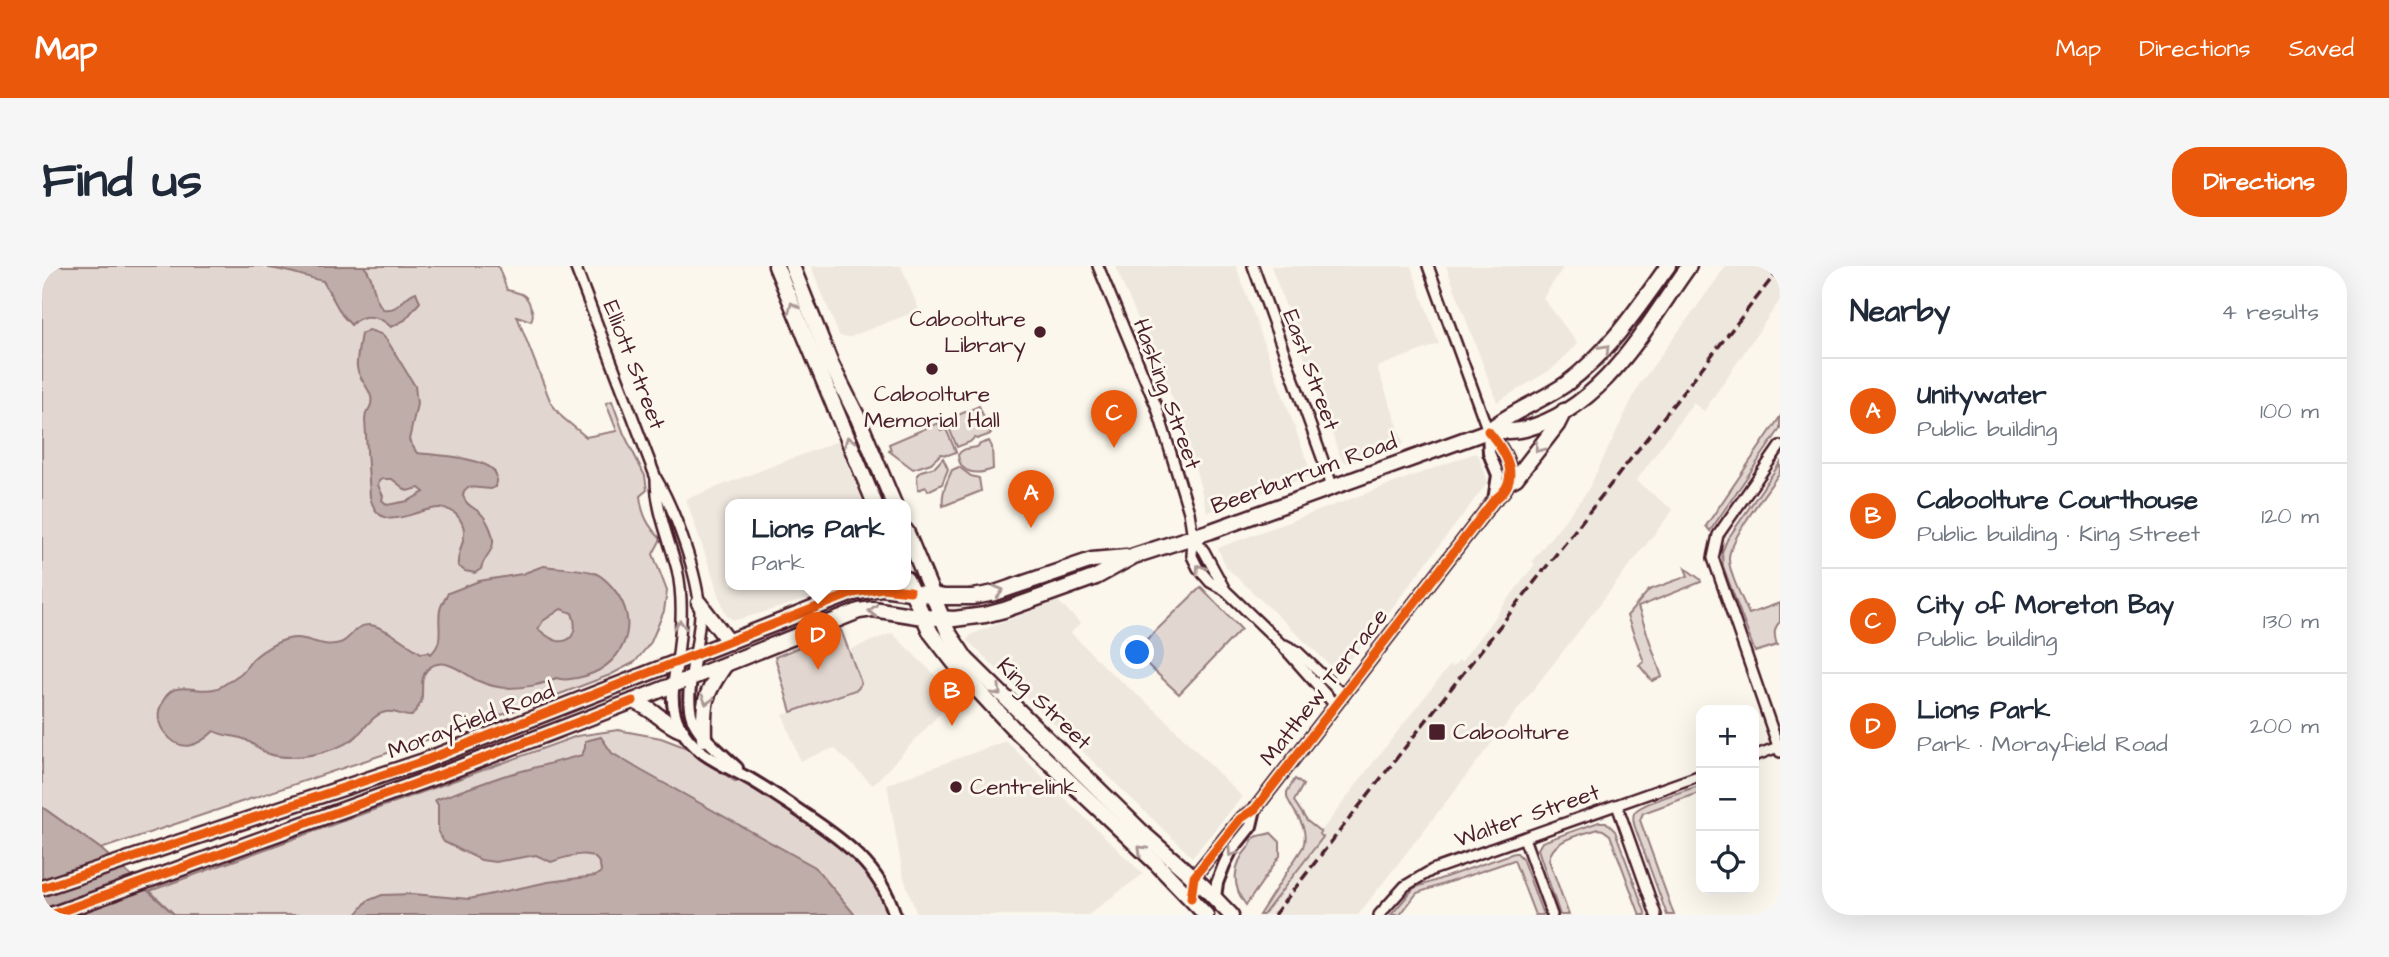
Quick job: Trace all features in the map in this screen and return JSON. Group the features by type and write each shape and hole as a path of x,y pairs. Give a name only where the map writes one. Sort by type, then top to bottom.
{"main road":[{"path":"776,266 873,499"},
{"path":"792,266 831,364 858,418 892,499"},
{"name":"Beerburrum Road","path":"1488,431 1504,417 1553,392 1594,360 1620,333 1668,266"},
{"name":"Beerburrum Road","path":"942,618 974,617 1004,610 1096,577 1134,556 1333,488 1488,431 1525,429 1564,411 1591,392 1614,370 1689,266"},
{"path":"1510,481 1516,478 1557,425 1564,411"},
{"name":"King Street","path":"911,545 957,648 976,670 1153,843 1194,877 1231,915"},
{"name":"Beerburrum Road","path":"932,595 965,597 995,593 1092,560 1134,556"},
{"name":"Morayfield Road","path":"911,586 932,595"},
{"name":"Morayfield Road","path":"42,888 421,762 853,593 870,590"},
{"name":"King Street","path":"910,590 931,633 949,658 1013,728 1206,915"},
{"path":"699,603 729,642"},
{"name":"Morayfield Road","path":"51,915 426,780 862,610 942,618"},
{"path":"704,738 704,702 725,665"},
{"path":"633,701 648,707 666,724 681,730"}],"street":[{"name":"Elliott Street","path":"575,266 688,556 699,603 699,631 695,655"},
{"name":"Hasking Street","path":"1098,266 1157,408 1189,512 1193,537"},
{"name":"East Street","path":"1253,266 1333,488"},
{"path":"1428,266 1488,431 1489,453 1498,475 1494,500"},
{"path":"1488,431 1502,448 1510,481"},
{"path":"1759,755 1779,749 1713,558 1718,535 1780,446"},
{"name":"Elliott Street","path":"656,478 656,498 680,587 677,662"},
{"name":"Matthew Terrace","path":"1191,898 1194,877 1240,818 1255,809 1494,500 1505,492 1510,481"},
{"path":"1193,537 1204,551 1225,590 1280,643 1334,704"},
{"path":"1280,643 1298,652 1342,694"},
{"path":"695,655 689,695 691,713 697,729 747,777 843,840 860,855 877,876 890,899 895,915"},
{"path":"677,662 673,710 681,730 702,752 734,773 747,777"},
{"name":"Walter Street","path":"1379,915 1399,891 1432,870 1696,777"},
{"path":"1617,805 1656,915"},
{"name":"Matthew Terrace","path":"1215,897 1224,865 1231,851 1251,826 1255,809"},
{"path":"1524,838 1552,915"}],"shaded area":[{"path":"42,266 498,266 507,290 524,296 530,305 533,313 531,321 517,316 551,403 562,417 586,437 617,431 606,403 612,401 624,434 645,476 647,490 640,496 642,509 646,520 661,539 653,554 667,591 664,611 651,642 635,662 610,675 531,705 101,849 42,807"},
{"path":"268,266 364,266 383,309 397,306 416,292 420,302 405,320 391,327 382,320 371,317 361,318 351,325 342,315 323,281"},
{"path":"811,266 901,266 919,310 850,337 843,337 839,335"},
{"path":"1115,266 1236,266 1312,475 1207,512 1184,425"},
{"path":"1271,266 1411,266 1439,344 1377,367 1404,444 1349,464 1342,461"},
{"path":"1446,266 1564,266 1543,298 1578,344 1552,369 1497,402"},
{"path":"1725,266 1780,266 1780,300 1704,411 1693,403 1636,481 1673,510 1358,915 1263,915 1323,838 1319,834 1372,764 1450,665 1453,667 1459,660 1461,662 1535,564 1532,561 1587,492 1639,385"},
{"path":"369,330 381,334 415,386 417,404 409,440 417,453 469,460 488,466 495,473 495,487 468,487 463,496 484,518 493,539 481,569 475,573 458,566 464,528 453,512 441,508 400,518 387,518 377,512 370,497 365,420 371,400 357,367 361,334","holes":["383,479 392,479 407,491 419,488 424,492 408,501 387,505 382,500 378,485"]},
{"path":"979,406 991,434 974,438 957,447 949,428 953,426 951,418"},
{"path":"1780,417 1780,429 1710,531 1706,526"},
{"path":"938,423 941,431 946,429 956,452 941,454 931,463 913,469 889,451 889,444"},
{"path":"838,441 862,499 725,499 725,590 839,590 734,620 726,615 686,499"},
{"path":"989,441 992,447 993,469 981,472 966,470 959,462 960,452"},
{"path":"1475,453 1479,456 1488,482 1369,638 1341,669 1332,667 1226,567 1218,548"},
{"path":"943,458 948,469 942,484 928,491 926,487 918,490 917,475 935,467"},
{"path":"1780,463 1780,472 1743,526 1729,557 1733,578 1749,614 1780,603 1780,622 1775,632 1777,645 1755,652 1723,566 1722,552 1727,540"},
{"path":"959,467 971,476 979,478 981,491 943,506 948,479 952,470"},
{"path":"543,566 586,571 604,578 622,602 627,616 624,643 616,656 593,673 514,688 483,683 452,666 439,664 425,673 421,702 412,716 381,713 345,744 312,755 289,757 269,754 246,740 214,731 196,744 183,746 171,740 161,727 159,711 170,692 184,688 206,690 220,687 240,674 258,654 284,640 301,638 320,643 340,643 360,627 370,625 389,633 421,653 431,654 438,644 440,610 448,593 479,581 522,574","holes":["561,609 572,613 574,632 564,641 555,640 538,629 543,621"]},
{"path":"1685,568 1701,582 1638,607 1662,677 1652,681 1639,665 1644,662 1627,616 1649,590 1688,576"},
{"path":"1201,587 1241,629 1179,694 1134,652"},
{"path":"1058,601 1080,623 1071,633 1109,671 1160,714 1242,797 1192,857 967,640 972,634"},
{"path":"841,630 861,683 858,689 791,712 775,657"},
{"path":"892,633 956,696 873,785 834,748 800,761 783,715 858,689 861,683 849,650"},
{"path":"618,730 661,738 687,748 736,782 747,777 860,855 895,915 175,915 150,891 577,736"},
{"path":"601,737 612,753 815,867 855,915 356,915 367,901 382,895 413,894 469,899 548,882 595,876 601,872 595,858 589,855 566,857 551,862 536,855 495,862 481,860 444,842 438,832 438,805 435,800 503,776 582,755 585,741"},
{"path":"1006,741 1143,874 1088,915 917,915 903,875 887,784"},
{"path":"1295,779 1303,785 1294,801 1307,821 1321,832 1319,834 1323,837 1263,915 1259,915 1305,840 1303,827 1287,797"},
{"path":"1696,787 1696,794 1643,813 1640,820 1674,915 1667,915 1633,820 1638,809"},
{"path":"42,807 101,849 175,915 42,915"},
{"path":"1606,822 1615,831 1646,915 1640,915 1610,835 1598,829 1568,839 1551,853 1549,860 1569,915 1560,915 1538,849 1542,842"},
{"path":"1271,833 1280,842 1280,856 1246,905 1236,883 1239,861 1254,838"},
{"path":"1514,853 1522,858 1543,915 1535,915 1514,860 1417,893 1400,915 1391,915 1414,888"}],"railway":[{"path":"1274,915 1780,268"}],"cycle path":[{"path":"1191,898 1194,877 1240,819 1255,809 1494,500 1503,492 1508,484 1509,466 1501,448 1488,431"},
{"path":"42,888 421,762 853,593 870,590"},
{"path":"901,590 910,591"},
{"path":"51,915 437,776 633,701"}],"place":[{"name":"Caboolture Library","path":"1040,332"},
{"name":"Caboolture Memorial Hall","path":"932,369"},
{"name":"City of Moreton Bay","path":"1114,448"},
{"name":"Unitywater","path":"1031,528"},
{"name":"Lions Park","path":"818,670"},
{"name":"Caboolture Courthouse","path":"952,726"},
{"name":"Caboolture","path":"1437,732"},
{"name":"Centrelink","path":"956,787"}]}
